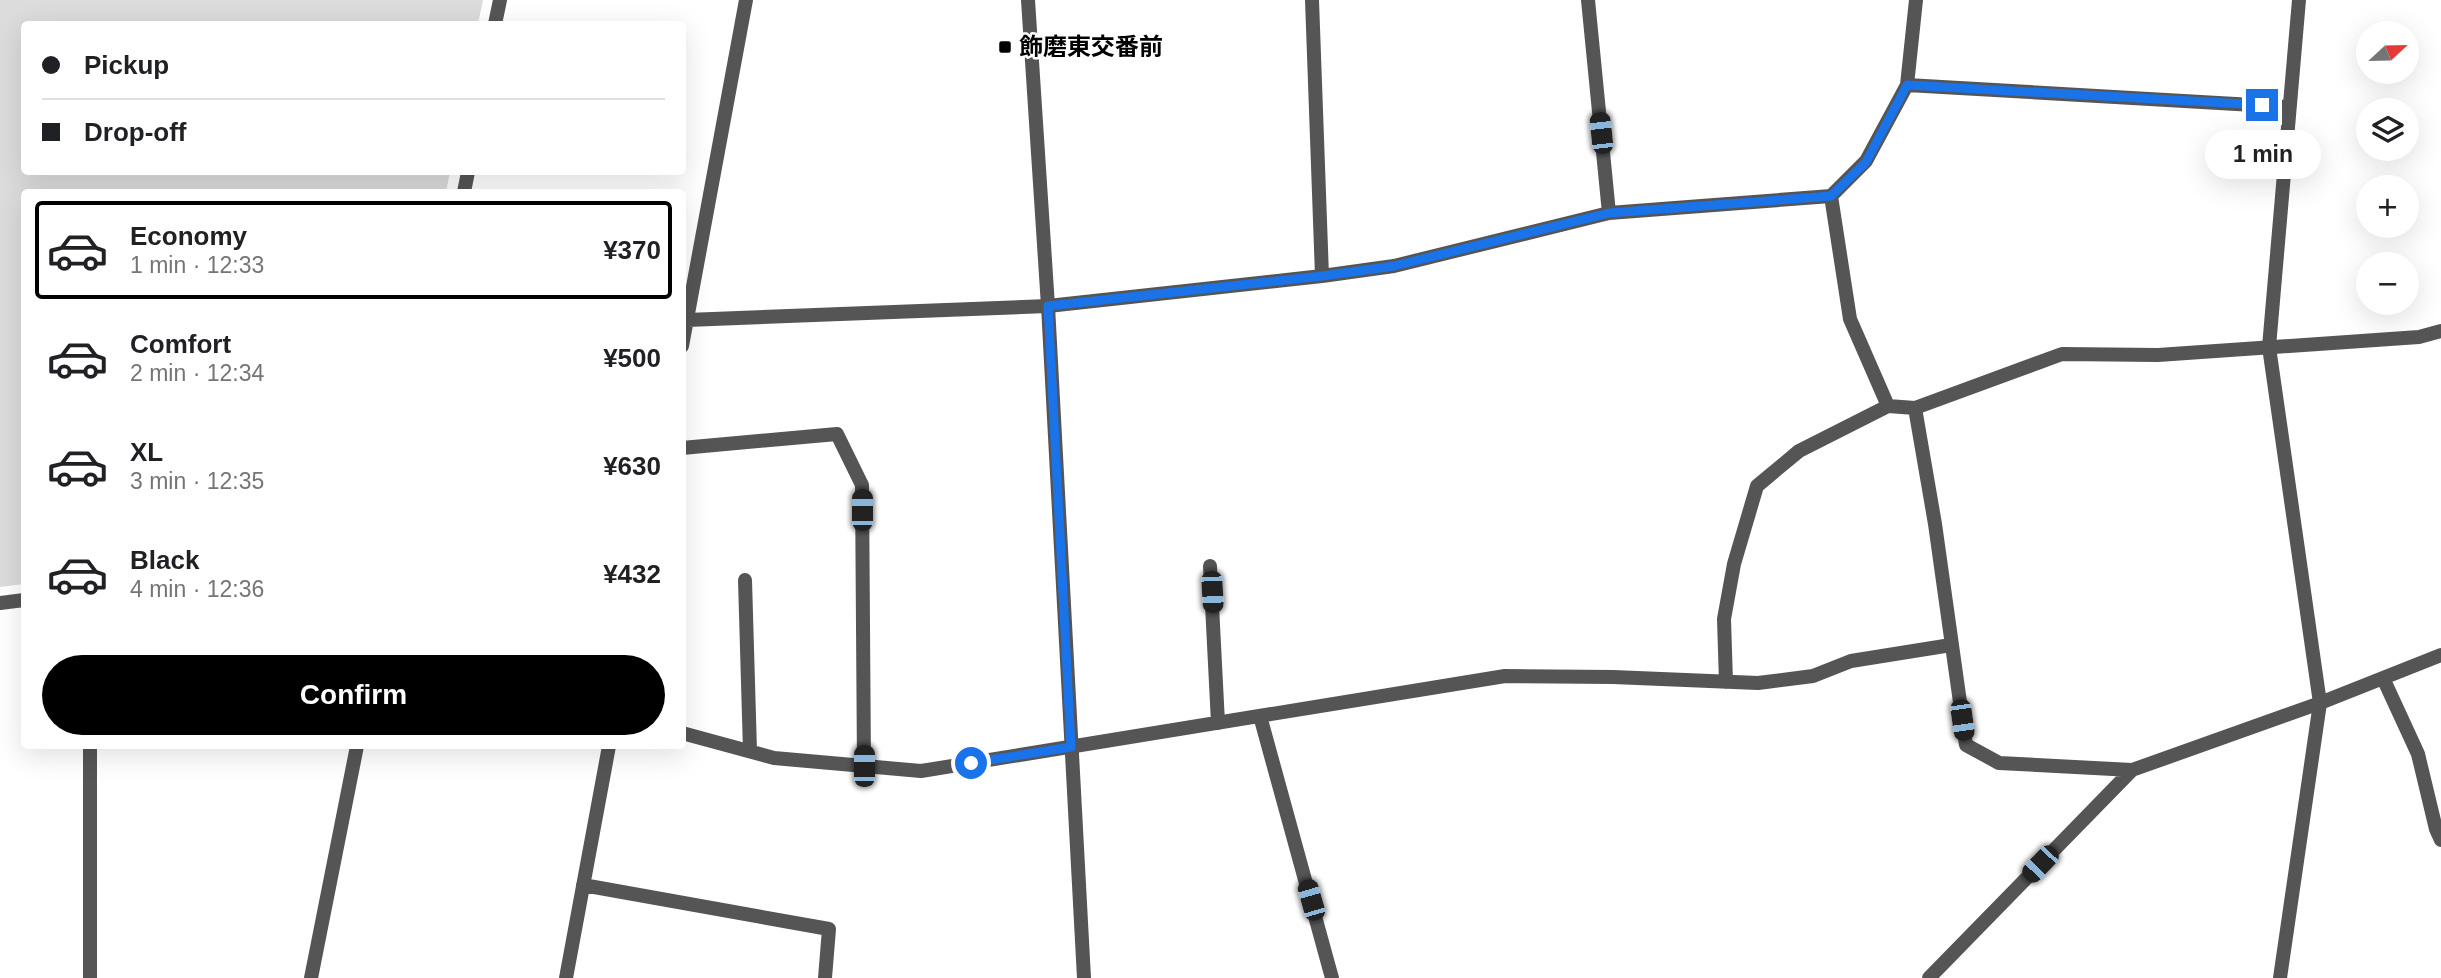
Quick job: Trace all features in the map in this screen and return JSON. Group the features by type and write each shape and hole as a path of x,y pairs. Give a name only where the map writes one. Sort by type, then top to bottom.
{"street":[{"path":"496,21 500,0"},
{"path":"686,325 746,0"},
{"path":"1028,0 1048,306 1084,978"},
{"path":"1312,0 1322,276"},
{"path":"1588,0 1609,213"},
{"path":"687,320 1048,306 1394,266 1609,213 1831,196 1866,162 1907,85 1916,0"},
{"path":"2280,978 2320,703 2269,347 2299,0"},
{"path":"1907,85 2289,107"},
{"path":"1831,196 1850,319 1888,406"},
{"path":"1726,682 1724,619 1734,564 1757,486 1799,451 1888,406 1914,408 2062,354 2158,355 2419,337 2441,331"},
{"path":"1914,408 1935,524 1966,745 2000,763 2132,770 2320,703 2441,655"},
{"path":"686,448 837,434 862,485 864,766"},
{"path":"1210,566 1218,723"},
{"path":"745,580 750,751"},
{"path":"0,603 21,600"},
{"path":"686,734 774,758 921,771 1505,676 1758,682 1813,676 1851,662 1951,645"},
{"path":"2383,678 2418,754 2441,840"},
{"path":"1260,716 1332,978"},
{"path":"90,749 90,978"},
{"path":"312,978 356,749"},
{"path":"566,978 608,749"},
{"path":"1929,978 2132,770"},
{"path":"583,885 828,929 825,978"}],"shaded area":[{"path":"0,0 483,0 479,21 21,21 21,175 449,175 447,189 21,189 21,584 0,587"}],"place":[{"name":"飾磨東交番前","path":"1005,47"}],"route":[{"path":"971,763 1071,747 1048,306 1394,266 1609,213 1831,196 1866,162 1907,85 2262,105"}]}
